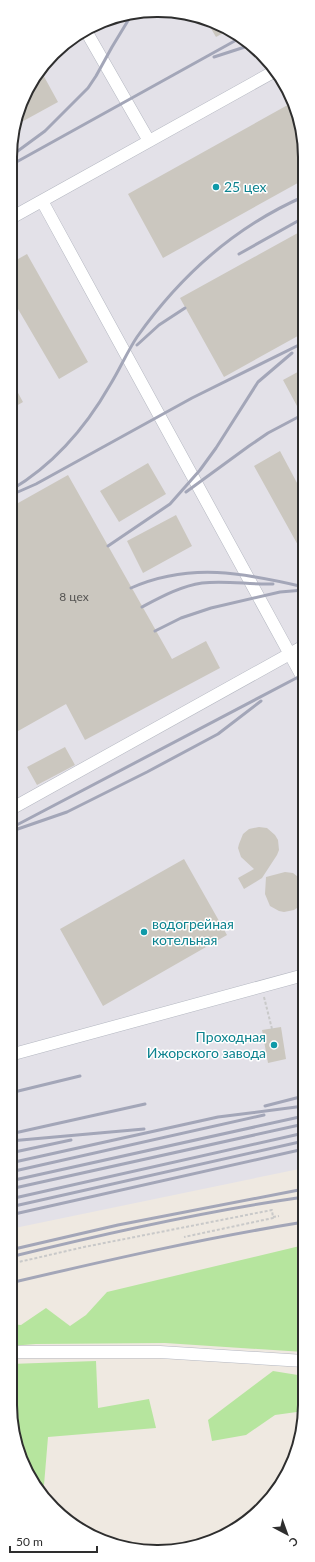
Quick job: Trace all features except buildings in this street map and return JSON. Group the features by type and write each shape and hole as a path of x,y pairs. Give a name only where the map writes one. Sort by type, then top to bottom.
{"lane":[{"path":"88,35 149,141"},
{"path":"17,215 271,74"},
{"path":"42,201 298,669"},
{"path":"17,806 298,649"},
{"path":"17,1053 298,977"},
{"path":"17,1352 160,1352 298,1361"}],"path":[{"path":"261,987 272,1029"},
{"path":"17,1262 84,1247 272,1210 273,1217"},
{"path":"184,1237 279,1216"}],"shaded area":[{"path":"167,17 203,24 220,31 243,46 257,58 269,72 284,95 291,112 297,139 298,1169 17,1228 17,148 24,112 31,95 46,72 58,58 72,46 95,31 112,24 139,18"}],"green space":[{"path":"298,1246 298,1352 165,1343 17,1345 17,1325 21,1325 46,1308 70,1326 86,1315 107,1292"},
{"path":"96,1361 98,1408 149,1399 156,1428 48,1437 44,1485 42,1485 31,1467 24,1450 18,1423 17,1364"},
{"path":"273,1371 298,1375 298,1412 275,1415 246,1435 212,1441 208,1420"}],"railway":[{"path":"17,152 45,131 88,88 128,20"},
{"path":"17,162 235,41"},
{"path":"214,57 244,47"},
{"path":"17,486 41,469 79,430 101,401 137,337 172,293 191,273 211,255 256,222 298,199"},
{"path":"239,254 298,221"},
{"path":"137,345 159,325 185,308"},
{"path":"17,492 36,484 192,398 298,345"},
{"path":"108,546 170,504 200,470 216,448 258,382 292,353"},
{"path":"186,492 268,433 298,417"},
{"path":"131,588 153,580 174,575 217,572 238,574 298,586"},
{"path":"142,607 179,589 194,584 220,582 273,584"},
{"path":"155,631 181,618 211,608 280,592 298,590"},
{"path":"17,825 298,677"},
{"path":"17,829 67,812 147,772 218,734 261,701"},
{"path":"17,1091 80,1076"},
{"path":"265,1106 298,1098"},
{"path":"17,1132 145,1104"},
{"path":"17,1161 218,1117 298,1107"},
{"path":"17,1170 264,1115"},
{"path":"17,1179 298,1117"},
{"path":"17,1187 298,1125"},
{"path":"17,1140 144,1129"},
{"path":"17,1197 298,1134"},
{"path":"17,1152 71,1140"},
{"path":"17,1205 298,1142"},
{"path":"17,1213 298,1150"},
{"path":"17,1248 118,1225 298,1190"},
{"path":"17,1255 156,1223 298,1198"},
{"path":"17,1281 157,1250 298,1223"}],"place":[{"name":"25 цех","path":"216,187"},
{"name":"водогрейная котельная","path":"144,932"},
{"name":"Проходная Ижорского завода","path":"274,1045"}]}
